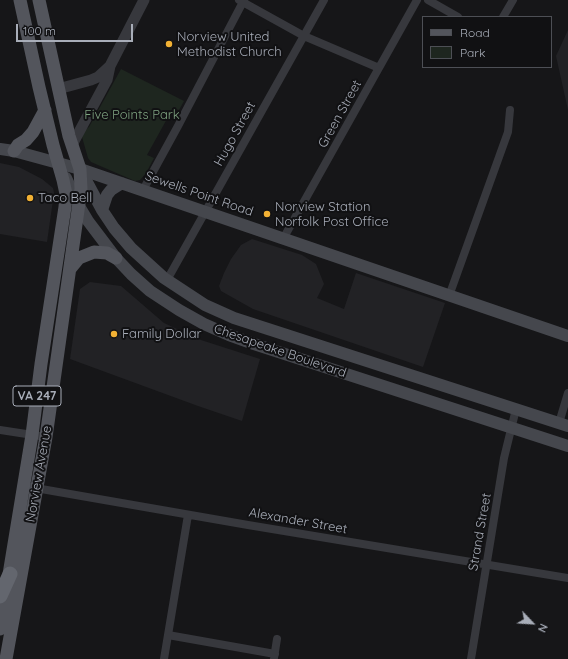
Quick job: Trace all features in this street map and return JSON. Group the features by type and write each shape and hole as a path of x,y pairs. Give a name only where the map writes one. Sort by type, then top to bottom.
{"highway":[{"path":"0,596 10,574"}],"main road":[{"name":"Chesapeake Boulevard","path":"20,0 58,163 79,206 101,240 131,274 164,301 199,322 229,335 568,446"},
{"name":"Chesapeake Boulevard","path":"39,0 58,89 72,145 80,169 102,210 114,228 147,264 167,280 204,305 234,318 563,425"},
{"path":"14,151 18,145 26,140 33,132 45,110"},
{"name":"Sewells Point Road","path":"0,149 14,151 80,169 568,336"},
{"name":"Norview Avenue","path":"0,629 32,435 41,364 65,207 66,194 58,163"},
{"name":"Norview Avenue","path":"6,659 46,437 79,206 80,169"},
{"path":"102,210 107,195 111,190 122,183"},
{"path":"70,269 79,258 94,252 107,253 116,258"},
{"path":"229,335 234,318"}],"street":[{"path":"72,145 107,80 110,66 144,0"},
{"name":"Hugo Street","path":"167,280 324,0"},
{"name":"Green Street","path":"283,239 417,0"},
{"path":"428,0 456,16"},
{"path":"504,16 513,0"},
{"path":"143,190 178,126 242,1 304,36 379,68"},
{"path":"58,89 92,80 110,66"},
{"path":"449,296 508,132 510,110"},
{"path":"563,425 568,393"},
{"name":"Strand Street","path":"471,659 504,458 516,409"},
{"path":"0,430 46,437"},
{"name":"Alexander Street","path":"24,486 188,515 568,578"},
{"path":"164,659 188,515"},
{"path":"168,635 274,656 277,639"}],"shaded area":[{"path":"568,30 568,110 556,56"},
{"path":"0,163 19,167 42,179 53,188 54,193 47,242 0,234"},
{"path":"252,239 302,255 316,264 324,284 317,298 344,309 356,273 445,303 423,367 253,309 221,291 219,286 231,259 241,245"},
{"path":"90,282 121,286 164,323 201,340 260,359 242,421 70,359 80,289"}],"green space":[{"name":"Five Points Park","path":"121,69 184,101 179,110 173,108 147,155 154,158 146,173 140,180 135,181 91,162 88,158 82,137"}],"place":[{"name":"Norview United Methodist Church","path":"169,44"},
{"name":"Taco Bell","path":"30,198"},
{"name":"Norview Station Norfolk Post Office","path":"267,214"},
{"name":"Family Dollar","path":"114,334"}]}
